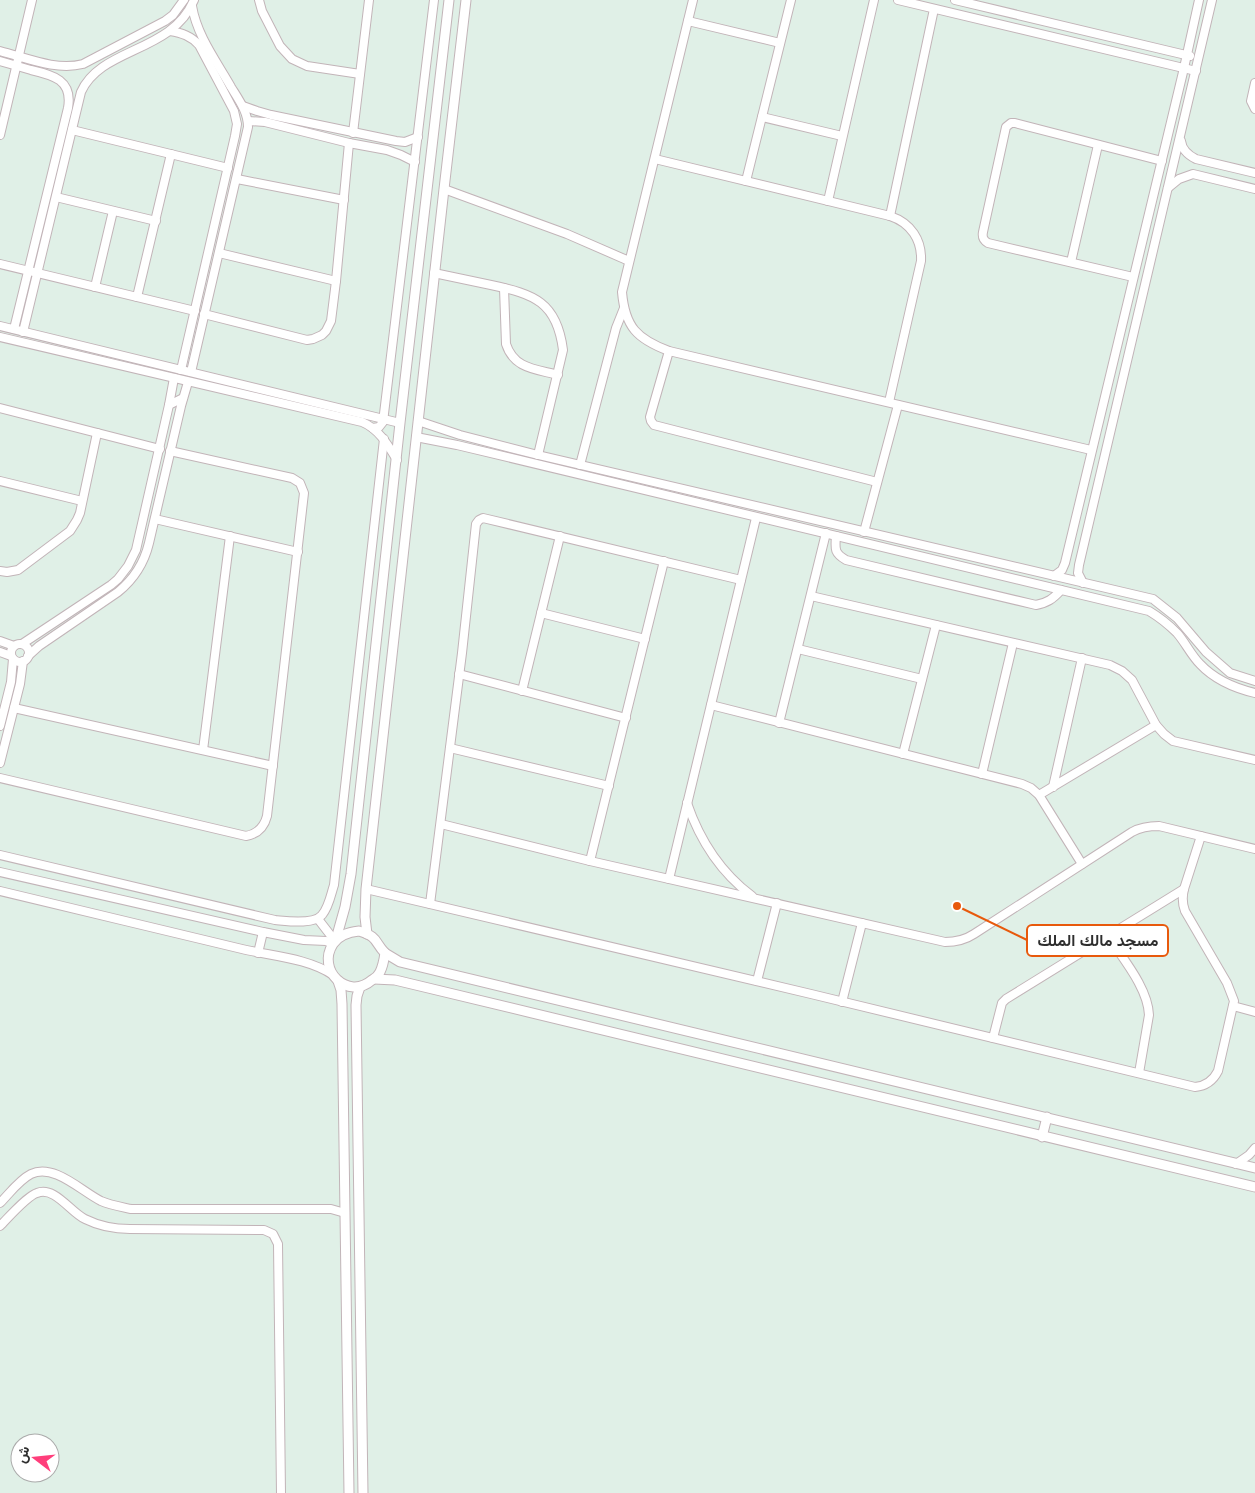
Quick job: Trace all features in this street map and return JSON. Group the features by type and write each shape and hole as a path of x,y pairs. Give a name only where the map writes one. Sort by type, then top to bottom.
{"street":[{"path":"0,135 32,0"},
{"path":"0,51 55,66 83,64 165,22 184,0"},
{"path":"259,0 262,11 280,46 292,59 307,66 360,74"},
{"path":"353,133 369,0"},
{"path":"373,428 379,427 384,418 434,0"},
{"path":"349,1493 342,996 329,965 328,954 335,941 345,907 351,874 448,0"},
{"path":"367,934 365,917 366,889 466,0"},
{"path":"693,0 622,292 624,308 629,322 639,335 651,344 669,351 1091,450"},
{"path":"746,181 791,0"},
{"path":"828,201 874,0"},
{"path":"898,0 1196,71"},
{"path":"955,0 1199,58"},
{"path":"1054,576 1062,570 1065,563 1199,0"},
{"path":"1083,582 1078,573 1078,566 1181,138 1212,0"},
{"path":"23,332 81,92 90,77 103,67 178,25 193,3"},
{"path":"191,372 248,132 248,121 245,111 202,36 196,22 193,3"},
{"path":"978,19 981,6"},
{"path":"890,216 934,9"},
{"path":"688,21 780,43"},
{"path":"170,31 185,34 193,38 199,45 236,118 236,130 228,168 181,370"},
{"path":"0,61 53,75 64,84 69,98 14,330"},
{"path":"1255,83 1251,101 1255,109"},
{"path":"242,105 257,112 400,142 410,141 418,137"},
{"path":"762,117 842,136"},
{"path":"248,121 265,122 398,153 415,162"},
{"path":"298,130 300,122"},
{"path":"1133,277 988,243 984,240 982,236 1006,127 1011,123 1162,161"},
{"path":"72,130 228,168"},
{"path":"1181,138 1185,151 1196,159 1255,173"},
{"path":"398,153 400,142"},
{"path":"204,314 307,340 322,335 331,321 350,143"},
{"path":"1071,262 1098,145"},
{"path":"138,297 172,154"},
{"path":"655,159 890,216 902,221 911,228 917,238 921,256 889,402"},
{"path":"1168,188 1179,178 1193,174 1255,189"},
{"path":"237,179 344,200"},
{"path":"444,189 567,234 629,261"},
{"path":"56,196 156,221"},
{"path":"426,198 442,202"},
{"path":"95,287 113,211"},
{"path":"219,253 336,281"},
{"path":"0,264 194,310"},
{"path":"434,273 530,295 544,305 554,318 561,333 563,350 538,455"},
{"path":"504,288 506,344 508,351 518,363 524,366 558,375"},
{"path":"580,465 616,328 624,308"},
{"path":"0,326 400,423"},
{"path":"0,337 356,421 373,428 384,439 397,460"},
{"path":"93,359 95,349"},
{"path":"669,351 650,417 654,425 877,482"},
{"path":"0,726 11,682 11,650 111,585 128,566 138,542 160,449 174,378"},
{"path":"0,652 18,661 25,658 36,648 118,592 132,579 147,553 188,382"},
{"path":"254,397 256,388"},
{"path":"169,405 183,398"},
{"path":"864,532 898,405"},
{"path":"0,408 160,449"},
{"path":"418,421 460,435 538,455 1153,599 1178,618 1206,652 1230,673 1255,681"},
{"path":"0,571 18,570 70,531 77,520 97,433"},
{"path":"457,445 460,435"},
{"path":"416,437 457,445 1149,611 1177,633 1199,663 1207,670 1237,689 1255,693"},
{"path":"0,855 276,920 298,922 318,919 325,911 334,885 384,439"},
{"path":"0,778 246,836 260,830 266,821 304,493 300,483 296,480 170,451"},
{"path":"0,481 82,501"},
{"path":"155,518 298,552"},
{"path":"430,904 477,522 483,518 741,580"},
{"path":"669,879 756,518"},
{"path":"779,723 826,533"},
{"path":"203,750 230,536"},
{"path":"522,690 560,536"},
{"path":"836,536 835,548 839,556 846,560 1036,605 1053,599 1061,590"},
{"path":"892,550 895,539"},
{"path":"590,861 664,561"},
{"path":"811,596 1110,665 1122,671 1132,680 1156,725 1173,741 1255,760"},
{"path":"541,613 645,639"},
{"path":"903,754 936,625"},
{"path":"0,641 28,648 0,763"},
{"path":"982,774 1012,643"},
{"path":"798,649 922,679"},
{"path":"1053,787 1082,658"},
{"path":"459,674 626,718"},
{"path":"711,705 1022,784 1031,788 1039,795 1082,864"},
{"path":"14,708 272,766"},
{"path":"1039,795 1156,725"},
{"path":"450,748 609,786"},
{"path":"687,803 698,831 712,857 732,879 754,898"},
{"path":"441,824 590,861 945,942 956,942 974,934 1140,828 1159,826 1255,848"},
{"path":"366,889 1195,1087 1211,1081 1218,1071 1234,1001 1227,983 1185,911 1182,897 1201,836"},
{"path":"0,872 304,940 335,941 343,934 359,931 377,941 386,953 400,962 1255,1168"},
{"path":"994,1038 1002,1003 1006,999 1184,889"},
{"path":"0,891 310,964 323,969 349,986 360,987 367,985 379,975 386,953"},
{"path":"757,981 777,903"},
{"path":"318,919 335,941"},
{"path":"842,1002 862,923"},
{"path":"258,953 262,932"},
{"path":"1108,936 1143,990 1149,1007 1139,1073"},
{"path":"374,979 395,980 1255,1187"},
{"path":"360,987 356,1005 356,1040 362,1493"},
{"path":"1233,1006 1255,1012"},
{"path":"342,1042 356,1040"},
{"path":"1042,1137 1047,1117"},
{"path":"1236,1164 1255,1148"},
{"path":"0,1203 28,1176 46,1171 59,1175 103,1202 131,1209 331,1209 345,1213"},
{"path":"0,1226 31,1196 42,1192 54,1194 82,1218 110,1228 130,1230 264,1230 274,1234 278,1244 281,1493"},
{"path":"347,1348 361,1347"}],"place":[{"name":"مسجد مالك الملك","path":"957,906"}]}
